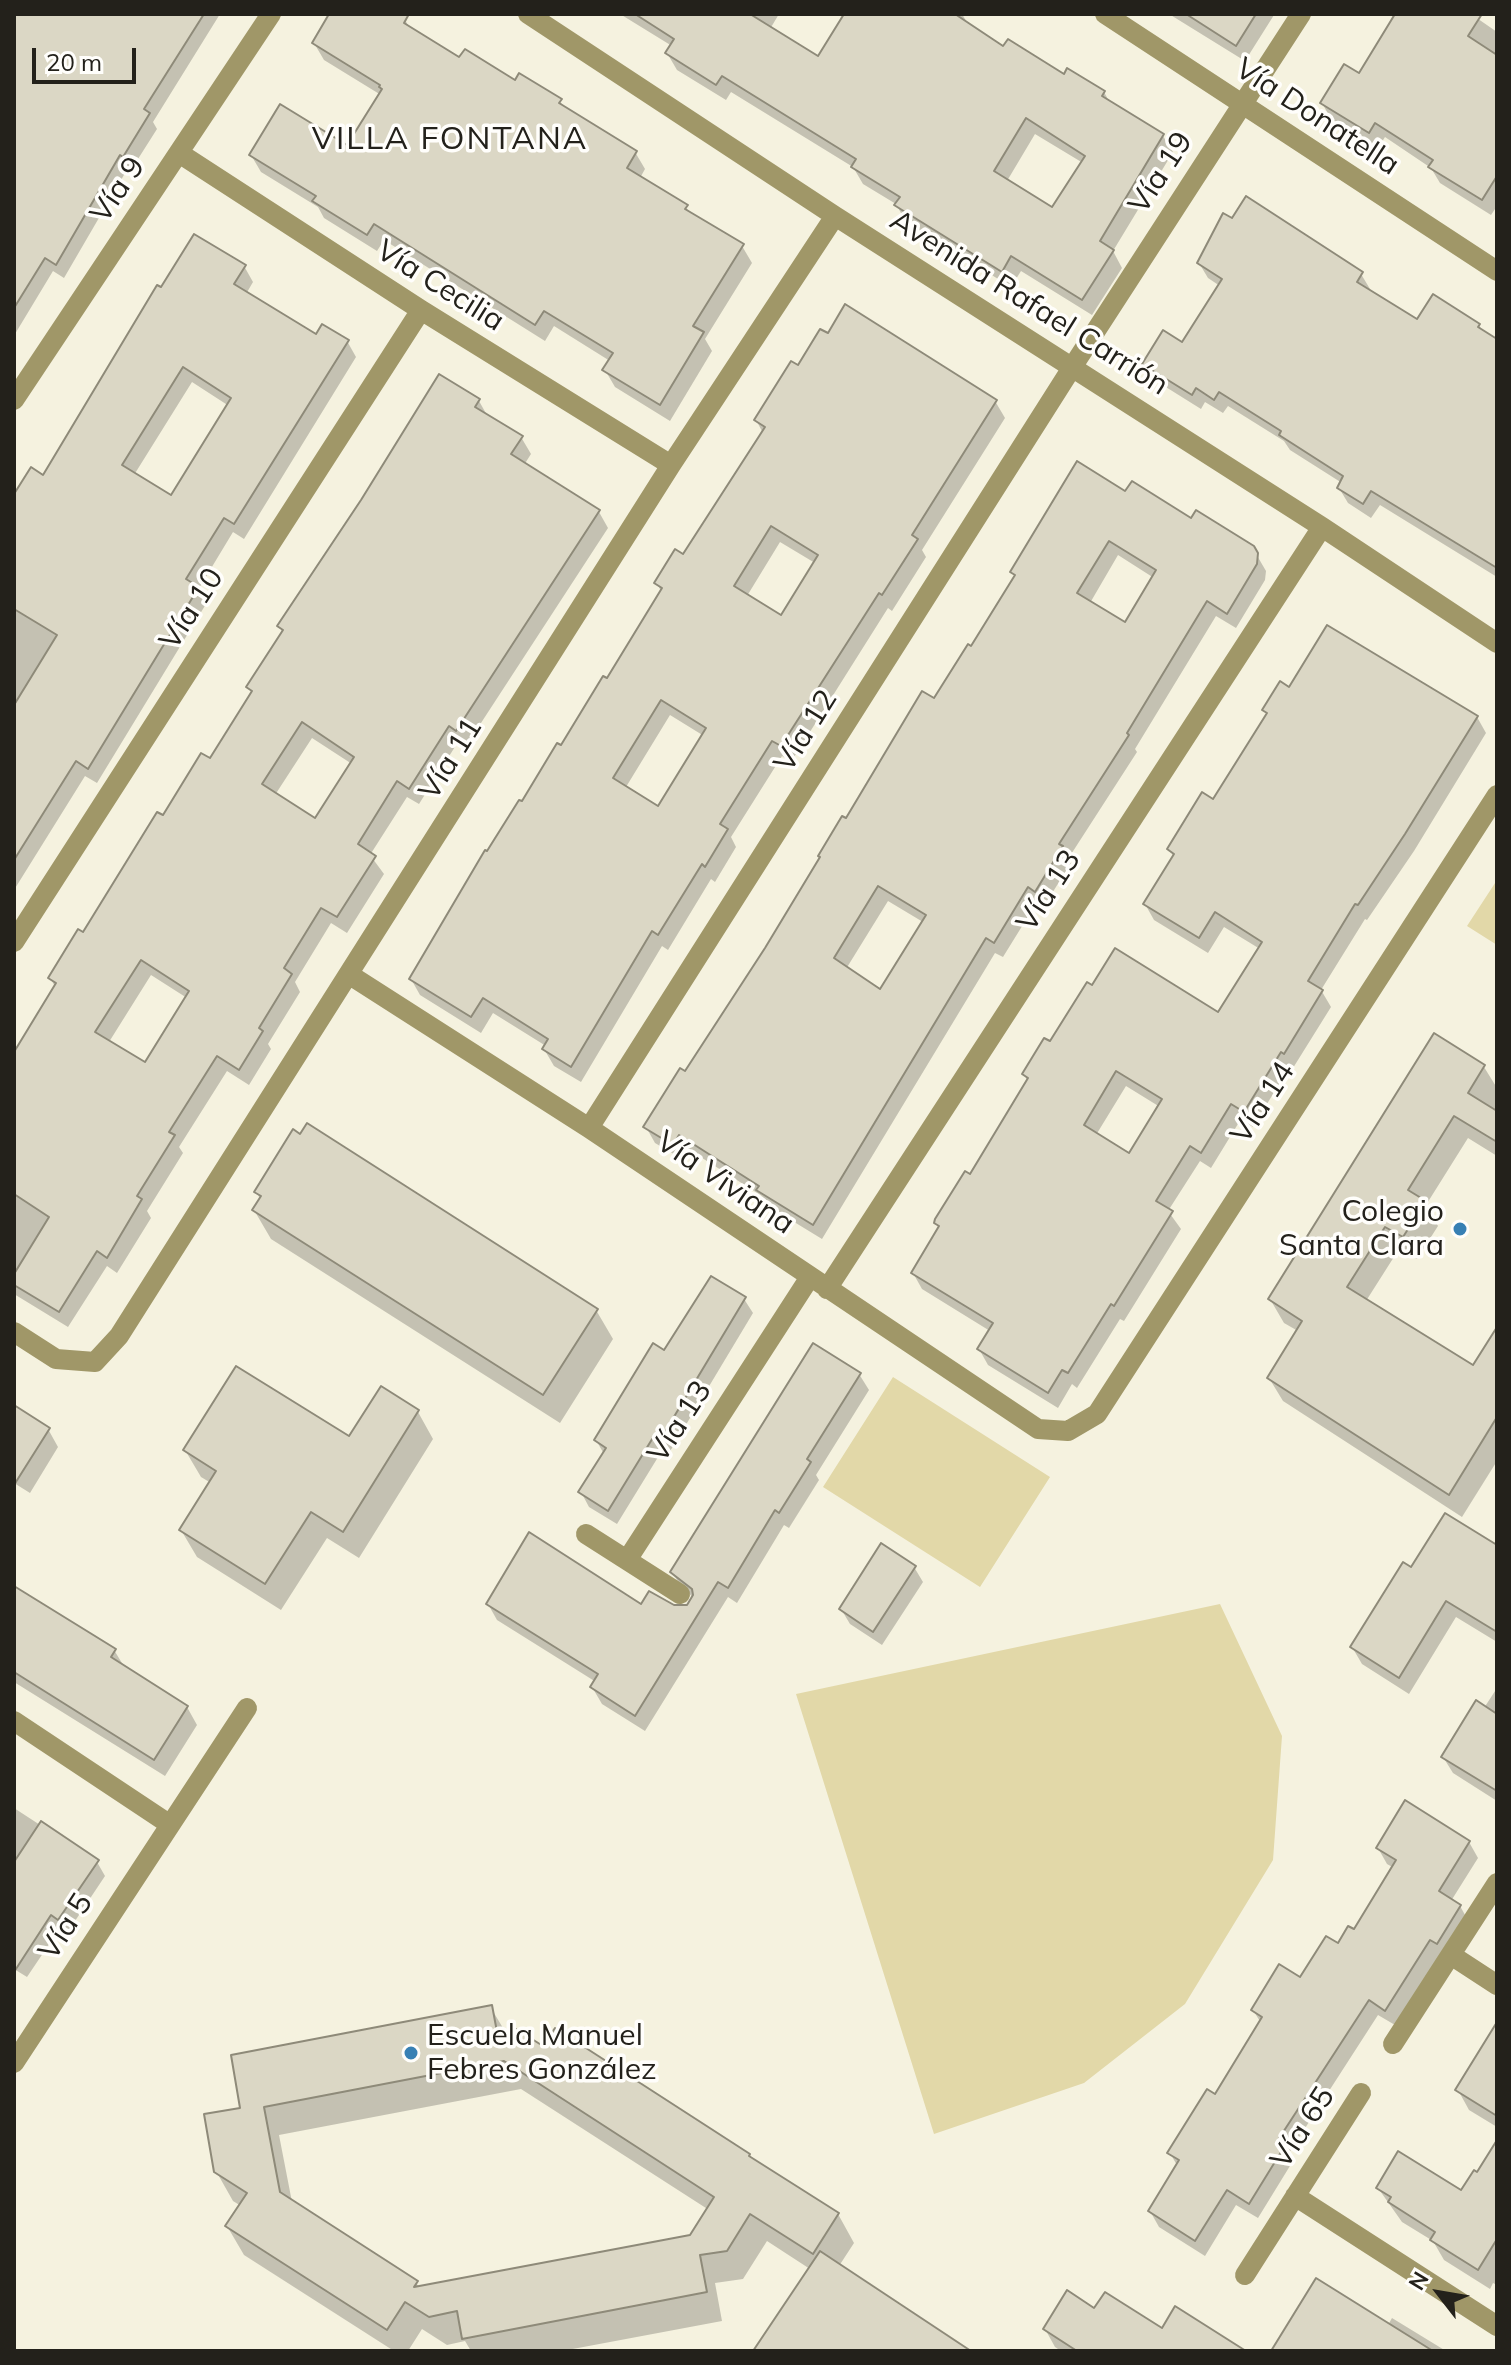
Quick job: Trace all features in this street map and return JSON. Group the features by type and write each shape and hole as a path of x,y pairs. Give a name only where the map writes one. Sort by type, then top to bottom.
{"street":[{"name":"Vía 9","path":"16,392 271,14"},
{"name":"Avenida Rafael Carrión","path":"528,14 1497,643"},
{"name":"Vía Donatella","path":"1105,14 1495,265"},
{"name":"Vía 19","path":"1073,366 1301,14"},
{"name":"Vía Cecilia","path":"179,153 421,310 671,465"},
{"name":"Vía 11","path":"14,1332 56,1359 95,1362 119,1336 671,465 835,216"},
{"name":"Vía 10","path":"14,942 421,310"},
{"name":"Vía 12","path":"589,1128 1073,366"},
{"name":"Vía 13","path":"627,1560 818,1283 1322,527"},
{"name":"Vía 14","path":"1068,1431 1097,1414 1497,795"},
{"name":"Vía Viviana","path":"350,975 589,1128 1038,1429 1068,1431"},
{"path":"586,1534 680,1594"},
{"name":"Vía 5","path":"14,2063 247,1708"},
{"path":"14,1721 169,1824"},
{"path":"1393,2044 1497,1883"},
{"path":"1451,1955 1497,1985"},
{"name":"Vía 65","path":"1245,2275 1361,2093"},
{"name":"Vía 65","path":"1295,2196 1497,2326"}],"shaded area":[{"path":"1497,880 1497,945 1467,926"},
{"path":"893,1377 1050,1477 980,1587 823,1487"},
{"path":"1220,1604 1282,1736 1273,1860 1185,2004 1084,2083 934,2134 796,1694"}],"building":[{"path":"14,14 204,14 144,109 150,113 123,157 120,155 56,265 45,258 14,308"},
{"path":"329,14 409,14 404,23 459,57 465,49 515,80 519,73 562,99 559,103 637,151 627,168 688,205 685,209 744,244 693,326 704,332 660,405 602,370 613,353 544,311 535,325 374,224 367,235 312,201 316,196 249,155 280,104 347,145 382,89 312,43"},
{"path":"635,14 750,14 818,56 844,14 955,14 1003,46 1008,39 1064,74 1067,68 1105,91 1102,96 1164,134 1100,241 1114,250 1082,300 1011,256 1002,272 894,205 900,197 851,167 856,159 722,76 716,85 665,53 674,39","holes":["1026,118 1085,156 1052,207 994,171"]},
{"path":"1186,14 1256,14 1236,46"},
{"path":"1395,14 1482,14 1468,36 1497,55 1497,176 1482,200 1428,167 1433,160 1375,123 1369,133 1320,103 1344,64 1359,73"},
{"path":"1246,196 1363,272 1357,282 1417,319 1433,294 1480,324 1478,327 1497,339 1497,568 1371,491 1363,504 1337,488 1343,476 1279,435 1281,431 1219,392 1214,400 1196,388 1192,395 1142,364 1163,330 1182,342 1222,279 1197,263 1223,213 1232,218"},
{"path":"194,234 246,265 234,284 316,334 322,324 349,340 234,524 224,518 186,579 199,587 88,769 76,761 14,860 14,705 57,635 14,609 14,494 31,467 43,475 157,285 161,287","holes":["183,367 231,398 171,495 122,465"]},
{"path":"845,304 997,400 912,535 918,539 882,595 879,593 781,746 772,741 720,824 728,829 705,867 702,864 658,935 652,931 571,1067 542,1049 548,1039 483,998 471,1017 409,979 485,850 519,800 522,801 557,743 561,745 603,676 607,678 662,588 654,583 675,549 683,554 765,427 754,420 791,361 798,365 820,329 828,333","holes":["771,526 818,555 781,615 734,586","661,700 706,728 658,806 613,778"]},
{"path":"439,374 480,399 475,407 523,436 511,454 600,510 456,731 449,726 409,789 397,781 358,844 376,856 337,917 321,908 284,968 292,974 259,1028 263,1031 239,1070 217,1056 169,1132 175,1135 137,1196 142,1199 107,1258 97,1251 59,1312 14,1285 14,1274 49,1217 14,1194 14,1052 56,983 48,978 78,929 83,932 157,812 163,815 201,753 210,758 252,691 246,687 283,630 277,626 361,500","holes":["302,722 354,757 315,818 262,784","141,960 189,991 145,1062 95,1032"]},
{"path":"1077,461 1125,491 1132,481 1191,518 1196,510 1254,546 1258,553 1257,564 1227,614 1207,601 1127,733 1129,735 1059,844 1063,846 1035,892 1028,887 994,943 986,938 813,1225 756,1190 759,1186 679,1135 673,1145 643,1127 680,1068 685,1071 765,948 842,816 846,818 922,691 934,698 968,644 971,646 1015,575 1010,572","holes":["1109,541 1156,570 1125,622 1077,593","878,886 926,915 880,989 834,958"]},
{"path":"1327,625 1478,716 1308,981 1323,990 1284,1054 1281,1052 1244,1112 1231,1104 1201,1153 1190,1146 1156,1201 1173,1211 1068,1373 1062,1370 1048,1393 977,1349 993,1323 911,1273 939,1226 934,1223 935,1219 965,1171 970,1174 1028,1078 1022,1074 1044,1038 1050,1041 1087,982 1092,985 1115,948 1218,1012 1262,942 1215,912 1199,938 1143,904 1174,854 1167,849 1202,792 1213,799 1267,713 1262,710 1280,681 1289,687","holes":["1116,1071 1162,1099 1129,1153 1084,1125"]},
{"path":"1434,1033 1485,1065 1468,1093 1497,1111 1497,1142 1454,1116 1408,1190 1426,1201 1403,1237 1385,1227 1347,1287 1473,1365 1497,1327 1497,1417 1449,1495 1267,1378 1302,1321 1268,1299"},
{"path":"307,1123 598,1309 543,1395 252,1210 261,1196 254,1192 293,1129 300,1134"},
{"path":"711,1276 746,1297 660,1440 654,1436 608,1511 578,1492 606,1448 594,1440 653,1343 664,1350"},
{"path":"813,1343 861,1373 807,1459 811,1462 779,1513 775,1510 728,1588 718,1582 635,1716 590,1687 598,1674 486,1604 529,1532 641,1604 649,1591 674,1605 687,1605 693,1595 692,1589 670,1572"},
{"path":"236,1366 349,1436 381,1386 419,1410 343,1532 311,1512 265,1584 179,1530 216,1471 183,1450"},
{"path":"14,1405 50,1428 14,1485"},
{"path":"1445,1513 1497,1545 1497,1632 1446,1601 1399,1678 1350,1647 1403,1562 1411,1567"},
{"path":"881,1543 916,1566 873,1632 839,1609"},
{"path":"14,1586 116,1649 111,1657 188,1706 154,1760 14,1672"},
{"path":"1476,1700 1497,1714 1497,1791 1441,1757"},
{"path":"1405,1800 1470,1841 1439,1891 1461,1905 1437,1944 1430,1940 1385,2011 1369,2000 1278,2140 1286,2144 1249,2204 1227,2190 1195,2241 1148,2211 1179,2160 1167,2153 1207,2089 1215,2094 1262,2017 1251,2010 1279,1964 1300,1977 1326,1936 1338,1943 1348,1926 1354,1929 1396,1860 1376,1848"},
{"path":"41,1821 99,1860 58,1920 51,1915 14,1972 14,1862"},
{"path":"492,2005 497,2032 516,2029 543,2046 555,2028 839,2213 813,2254 750,2214 727,2251 700,2255 707,2292 462,2339 457,2311 429,2317 405,2302 387,2330 225,2226 247,2193 214,2172 204,2114 240,2108 231,2055","holes":["504,2061 714,2197 690,2235 414,2287 418,2281 280,2192 264,2107"]},
{"path":"1497,2022 1497,2116 1455,2090"},
{"path":"1497,2140 1497,2239 1478,2270 1430,2240 1435,2232 1388,2202 1391,2197 1376,2188 1398,2151 1461,2190 1474,2170 1477,2172"},
{"path":"820,2251 971,2351 753,2351"},
{"path":"1316,2278 1433,2351 1271,2351"},
{"path":"1067,2290 1094,2308 1105,2292 1162,2328 1175,2306 1246,2351 1077,2351 1043,2329"}],"place":[{"name":"Colegio Santa Clara","path":"1460,1229"},
{"name":"Escuela Manuel Febres González","path":"411,2053"}],"district":[{"name":"VILLA FONTANA","path":"450,139"}]}
